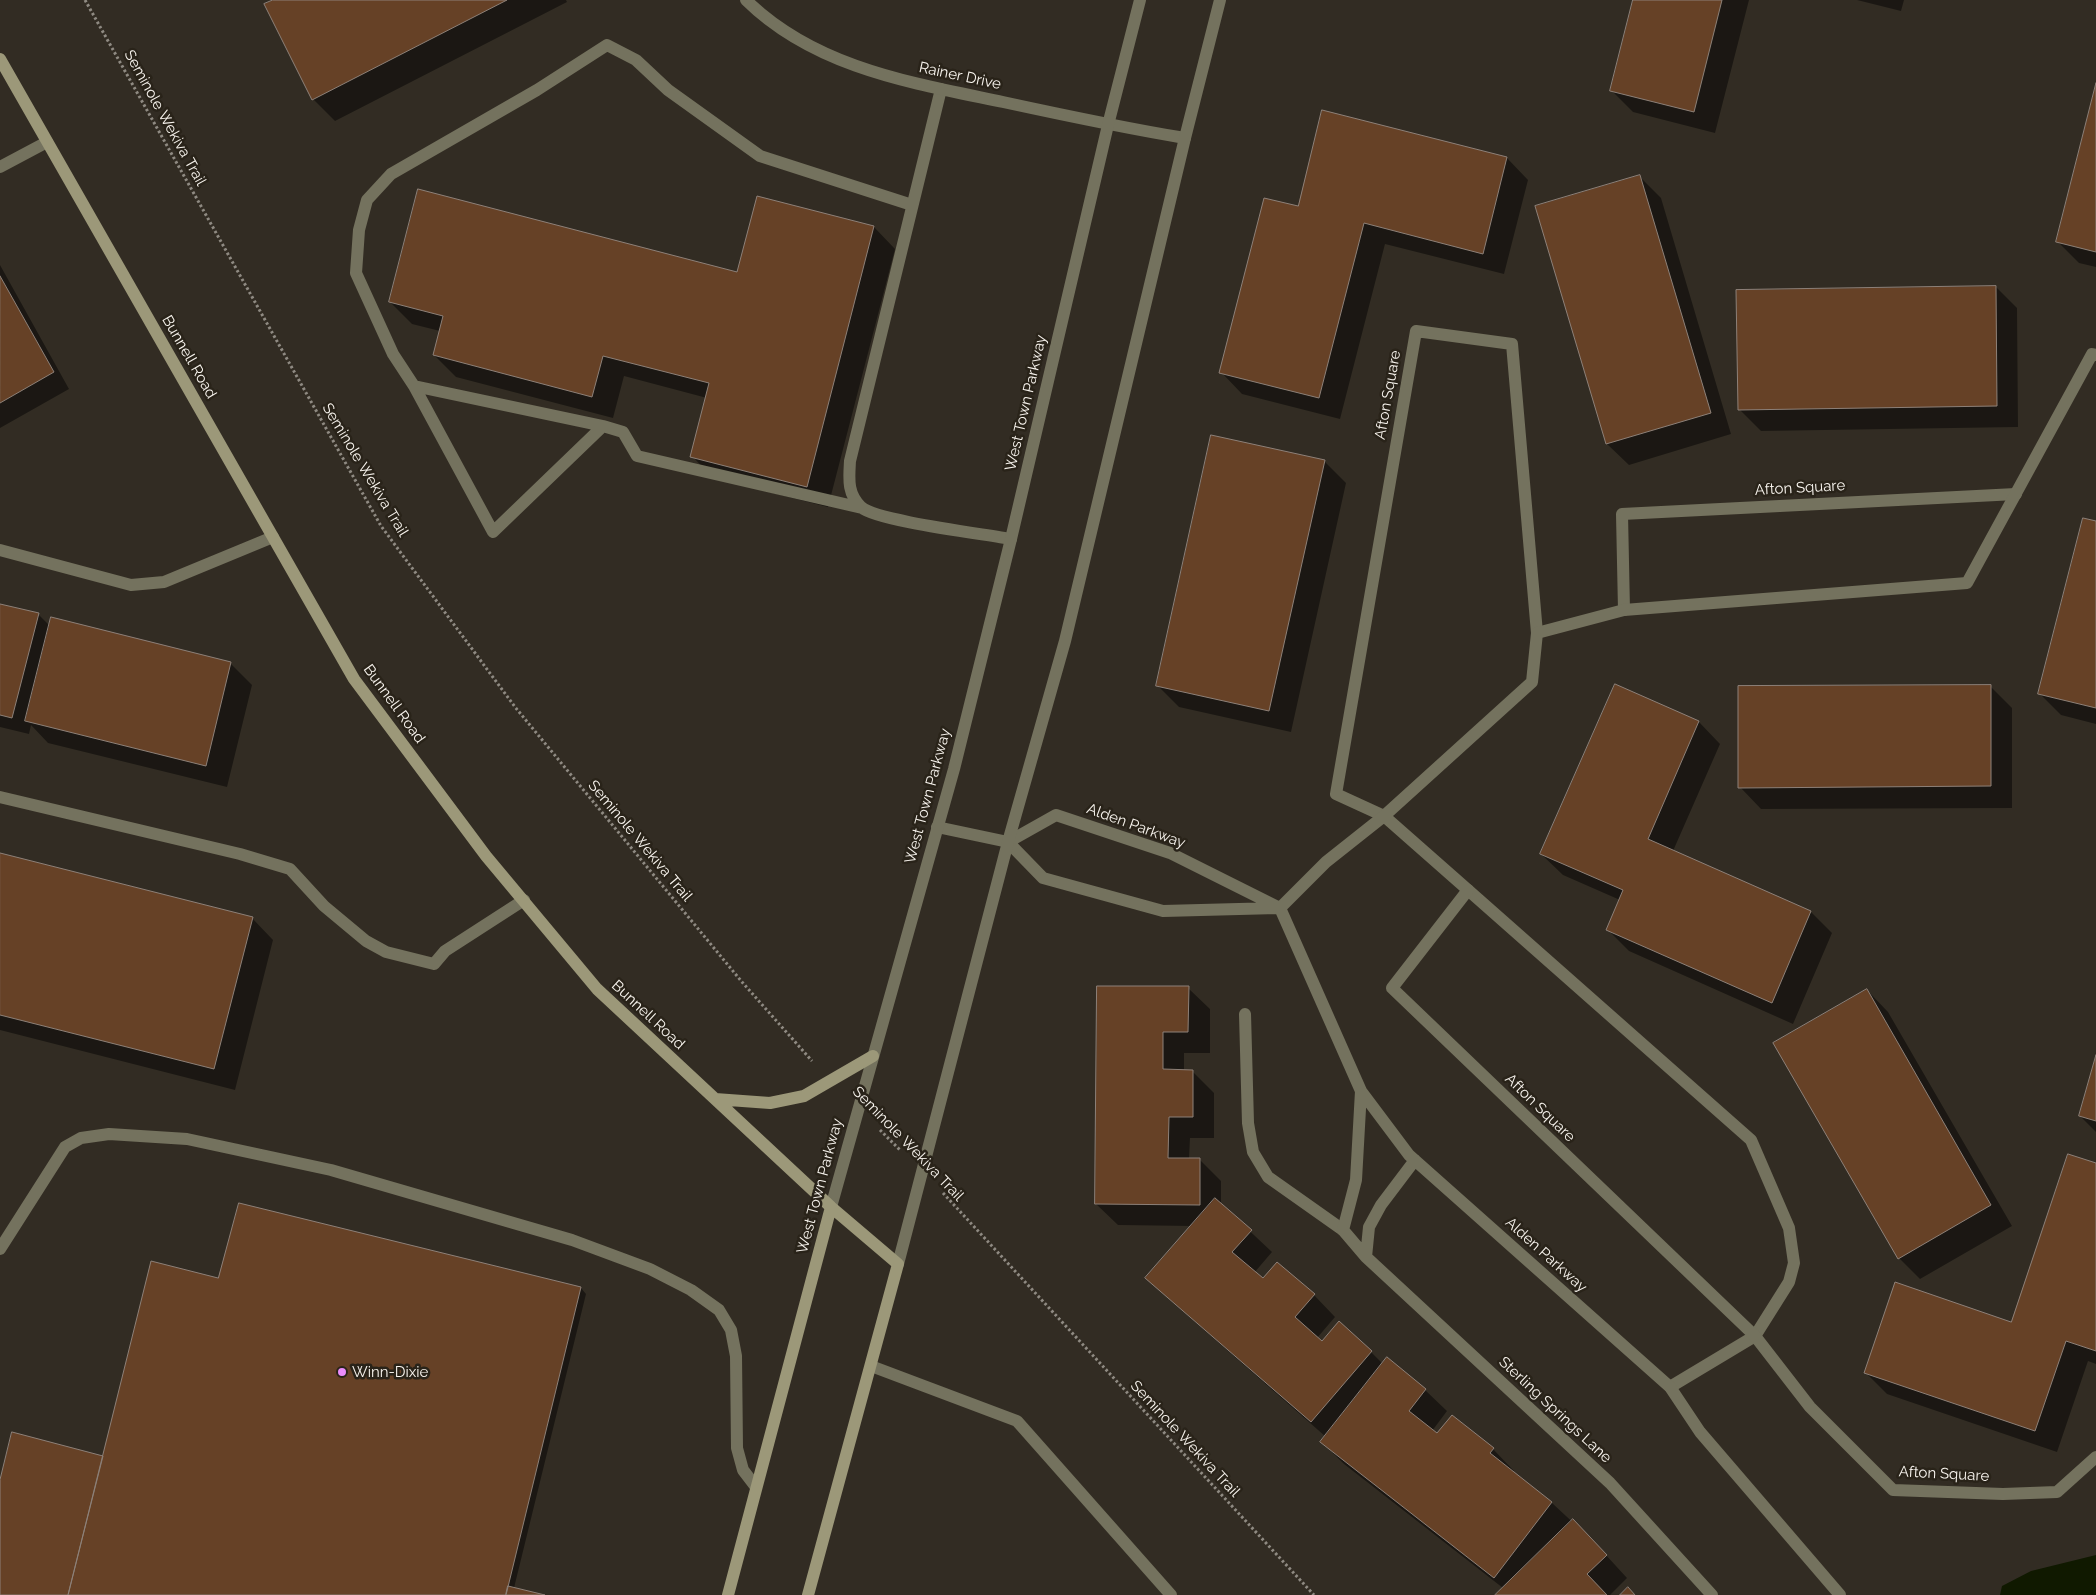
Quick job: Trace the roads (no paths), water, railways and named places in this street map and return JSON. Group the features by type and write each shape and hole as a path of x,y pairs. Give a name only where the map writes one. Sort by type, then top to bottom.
{"main road":[{"name":"Bunnell Road","path":"0,59 354,679 486,856 597,989 831,1207 898,1264"},
{"path":"715,1099 770,1103 804,1096 873,1056"},
{"name":"West Town Parkway","path":"728,1595 831,1207"},
{"path":"808,1595 898,1264"}],"street":[{"name":"Rainer Drive","path":"746,0 756,10 810,48 889,78 1108,125 1185,138"},
{"name":"West Town Parkway","path":"831,1207 937,827 1011,539 1108,125 1140,0"},
{"path":"898,1264 1008,842 1065,641 1185,138 1220,0"},
{"path":"603,426 493,532 414,386 393,354 356,273 359,230 368,200 391,174 537,90 607,45 636,60 668,90 760,156 912,205"},
{"path":"862,508 848,487 850,461 941,89"},
{"path":"0,167 47,142"},
{"name":"Afton Square","path":"1280,908 1326,862 1384,816 1532,682 1537,634 1512,344 1416,331 1336,794 1384,816 1751,1140 1789,1228 1794,1263 1789,1282 1755,1336"},
{"path":"1537,634 1624,610 1967,583 2092,354 2096,355"},
{"path":"414,386 603,426 623,432 637,456 862,508 884,517 1011,539"},
{"name":"Afton Square","path":"1624,610 1622,514 2016,494"},
{"path":"0,550 131,585 164,582 273,537"},
{"path":"0,797 244,856 290,869 324,906 366,941 386,952 434,964 445,951 524,900"},
{"name":"Alden Parkway","path":"1008,842 1056,815 1170,853 1280,908 1361,1092 1415,1160 1670,1387 1700,1432 1840,1595"},
{"path":"937,827 1008,842 1043,878 1163,911 1280,908"},
{"name":"Afton Square","path":"1468,890 1392,988 1755,1336 1810,1407 1894,1490 2003,1494 2057,1492 2096,1457"},
{"name":"Sterling Springs Lane","path":"1245,1014 1248,1123 1253,1152 1268,1177 1343,1230 1366,1257 1610,1483 1712,1595"},
{"path":"1343,1230 1356,1180 1361,1092"},
{"path":"0,1249 65,1147 81,1138 109,1134 188,1139 331,1170 572,1240 650,1270 691,1290 719,1310 731,1330 736,1356 737,1448 743,1470 756,1487"},
{"path":"1366,1257 1369,1227 1381,1205 1415,1160"},
{"path":"1670,1387 1755,1336"},
{"path":"870,1366 1017,1421 1171,1595"}],"place":[{"name":"Winn-Dixie","path":"342,1372"}]}
